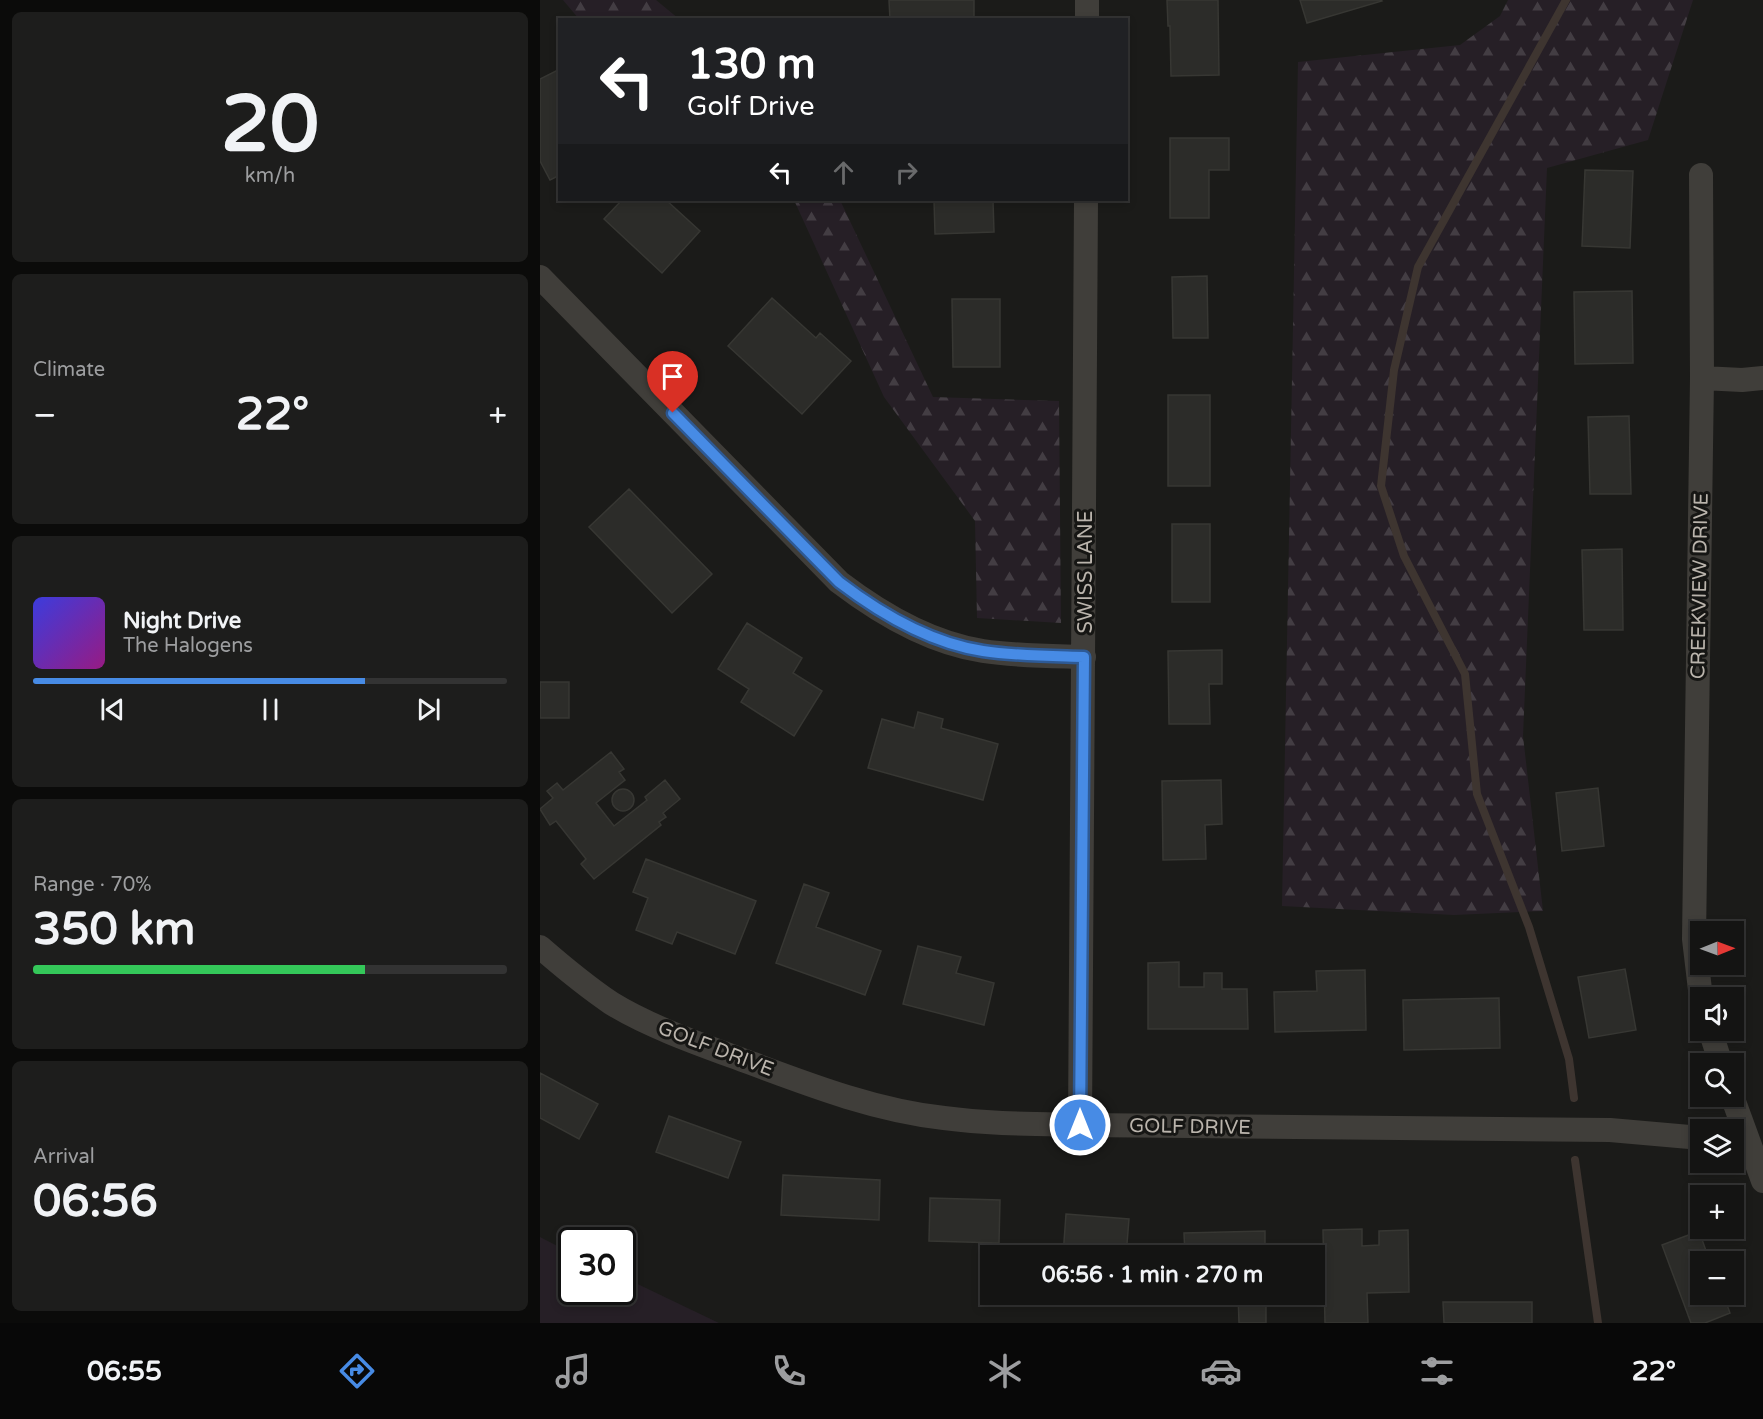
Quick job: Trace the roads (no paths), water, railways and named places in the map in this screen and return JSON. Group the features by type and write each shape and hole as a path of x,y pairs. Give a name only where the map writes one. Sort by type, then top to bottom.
{"street":[{"path":"1087,0 1087,18"},
{"name":"CREEKVIEW DRIVE","path":"1700,987 1694,939 1702,378 1701,175"},
{"name":"SWISS LANE","path":"1080,1125 1086,201"},
{"path":"540,277 839,582 864,601 923,633 953,644 981,651 1015,655 1084,657"},
{"path":"1702,378 1742,380 1763,378"},
{"name":"GOLF DRIVE","path":"540,947 569,973 613,1004 715,1050 842,1096 891,1109 943,1118 999,1123 1080,1125 1610,1130 1690,1137"},
{"path":"1744,1147 1763,1181"}],"waterway":[{"path":"1566,0 1418,267 1394,370 1381,486 1404,556 1465,674 1477,794 1529,927 1569,1059 1574,1098"},
{"path":"1575,1160 1598,1323"}]}
